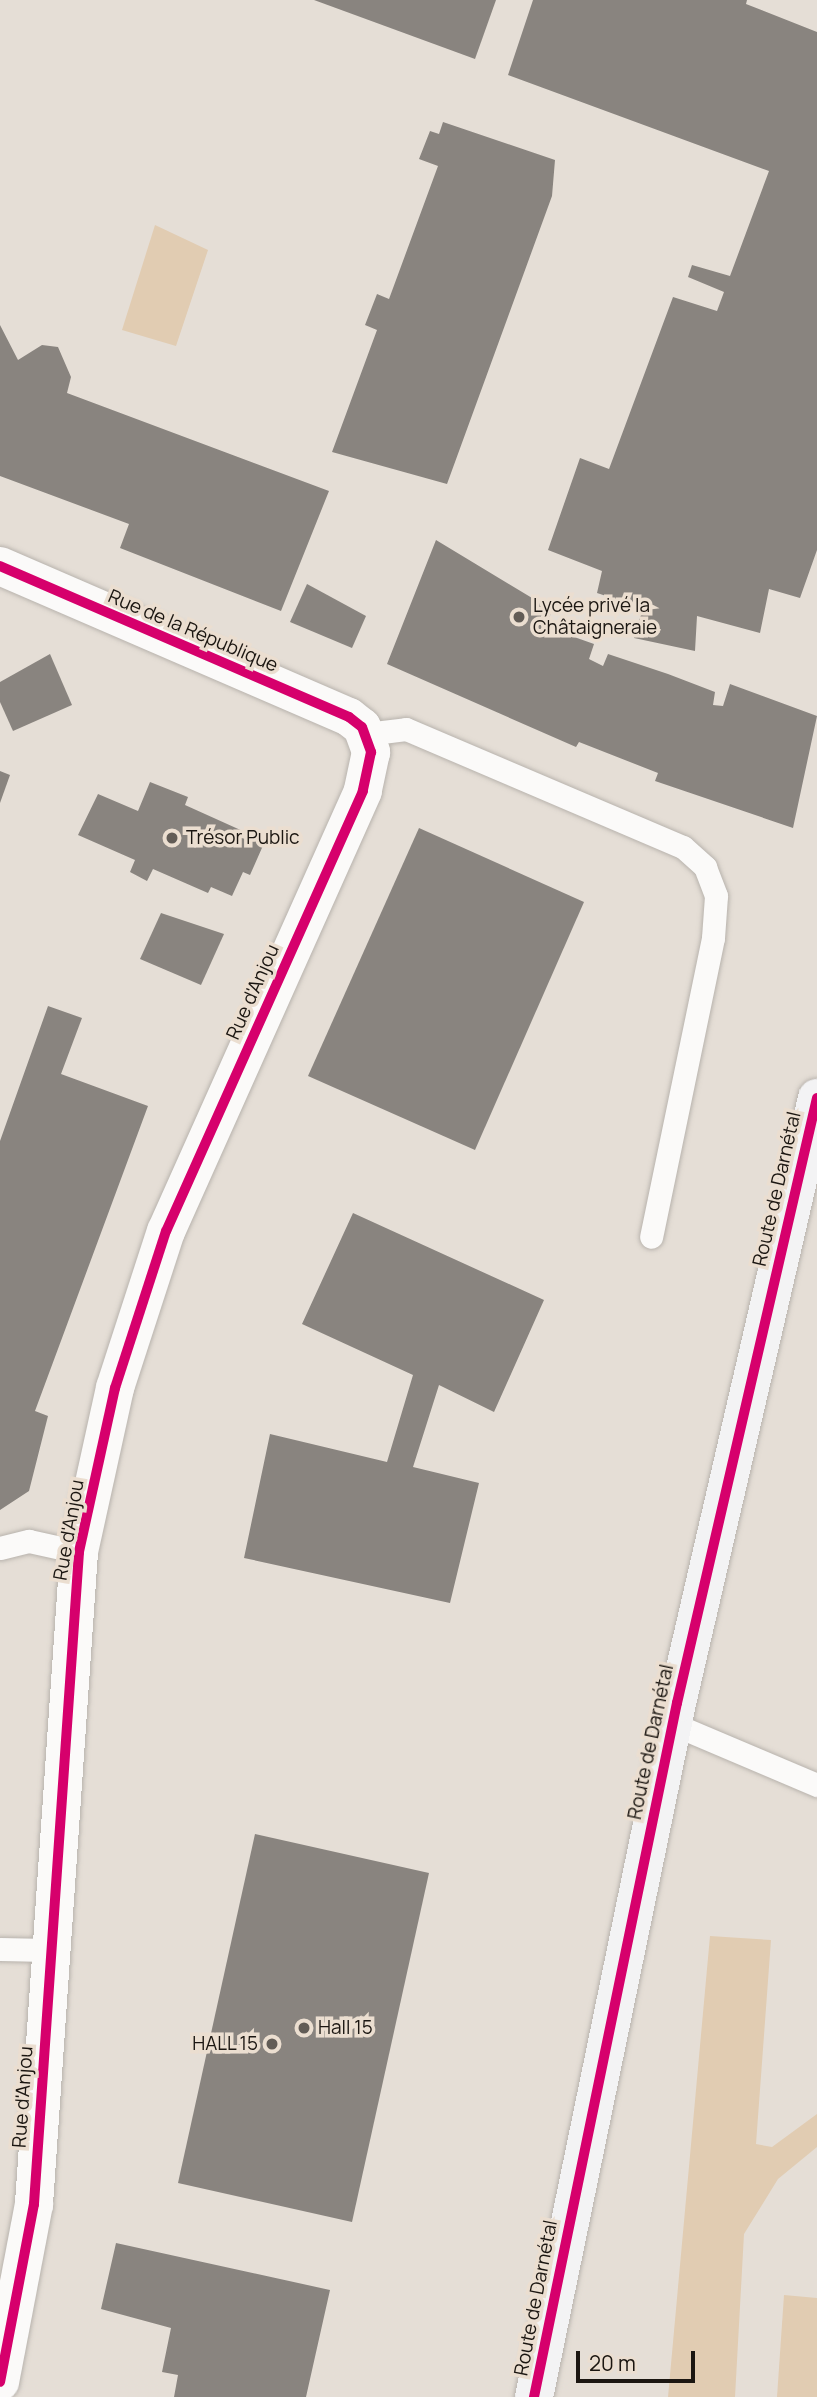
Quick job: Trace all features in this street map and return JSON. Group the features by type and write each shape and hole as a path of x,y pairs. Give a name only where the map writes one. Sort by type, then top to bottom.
{"main road":[{"name":"Route de Darnétal","path":"534,2397 673,1724 817,1098"}],"street":[{"name":"Rue de la République","path":"0,566 349,717 366,734"},
{"name":"Rue d'Anjou","path":"0,2382 48,1950 79,1552 115,1388 166,1231 363,791 371,765 366,734"}],"lane":[{"path":"366,734 406,729 683,847 705,867 716,896 713,938 651,1237"},
{"path":"0,1548 29,1541 79,1552"},
{"path":"673,1724 817,1785"},
{"path":"0,1949 48,1950"}],"shaded area":[{"path":"155,225 208,250 176,346 122,330"},
{"path":"710,1936 771,1940 756,2144 772,2147 817,2114 817,2147 778,2179 744,2234 735,2397 668,2397"},
{"path":"784,2295 817,2298 817,2397 777,2397"}],"building":[{"path":"314,0 496,0 475,59"},
{"path":"533,0 747,0 746,4 817,32 817,550 800,598 769,589 760,633 697,616 695,651 634,638 643,608 597,593 602,571 548,550 580,458 609,469 673,297 717,311 724,292 688,277 692,265 730,276 769,171 508,75"},
{"path":"443,122 555,160 552,196 447,484 332,452 377,330 365,325 377,294 389,299 438,166 419,159 430,131 439,134"},
{"path":"0,325 18,360 42,345 58,347 71,377 67,393 329,491 281,611 120,548 129,524 0,476"},
{"path":"436,540 552,610 546,627 594,644 589,659 603,666 608,654 668,674 715,692 713,705 723,706 730,684 817,716 793,828 655,781 658,773 579,742 576,747 387,664"},
{"path":"307,584 366,616 352,648 290,622"},
{"path":"50,654 72,705 13,731 0,702 0,682"},
{"path":"0,771 10,775 0,803"},
{"name":"Trésor Public","path":"150,782 188,797 185,805 265,841 250,875 243,872 232,896 211,887 208,893 153,869 147,881 130,872 135,860 78,835 98,794 138,811"},
{"path":"419,828 584,902 475,1150 308,1076"},
{"path":"161,913 224,934 201,985 140,959"},
{"path":"48,1006 82,1018 61,1074 148,1106 35,1411 48,1416 29,1491 0,1510 0,1141"},
{"path":"353,1213 544,1300 494,1412 439,1385 413,1467 479,1483 450,1603 244,1558 270,1434 387,1462 413,1375 302,1324"},
{"name":"Hall 15","path":"255,1834 429,1873 352,2222 178,2183"},
{"path":"116,2243 330,2290 306,2397 174,2397 178,2375 162,2372 171,2328 101,2309"}],"cycle path":[{"path":"0,566 349,717 362,727 371,752 363,791 166,1231 115,1388 79,1552 34,2204 0,2382"},
{"path":"534,2397 677,1703 817,1098"}],"place":[{"name":"Lycée privé la Châtaigneraie","path":"519,617"},
{"name":"Trésor Public","path":"172,838"},
{"name":"Hall 15","path":"304,2028"},
{"name":"HALL 15","path":"272,2044"}]}
